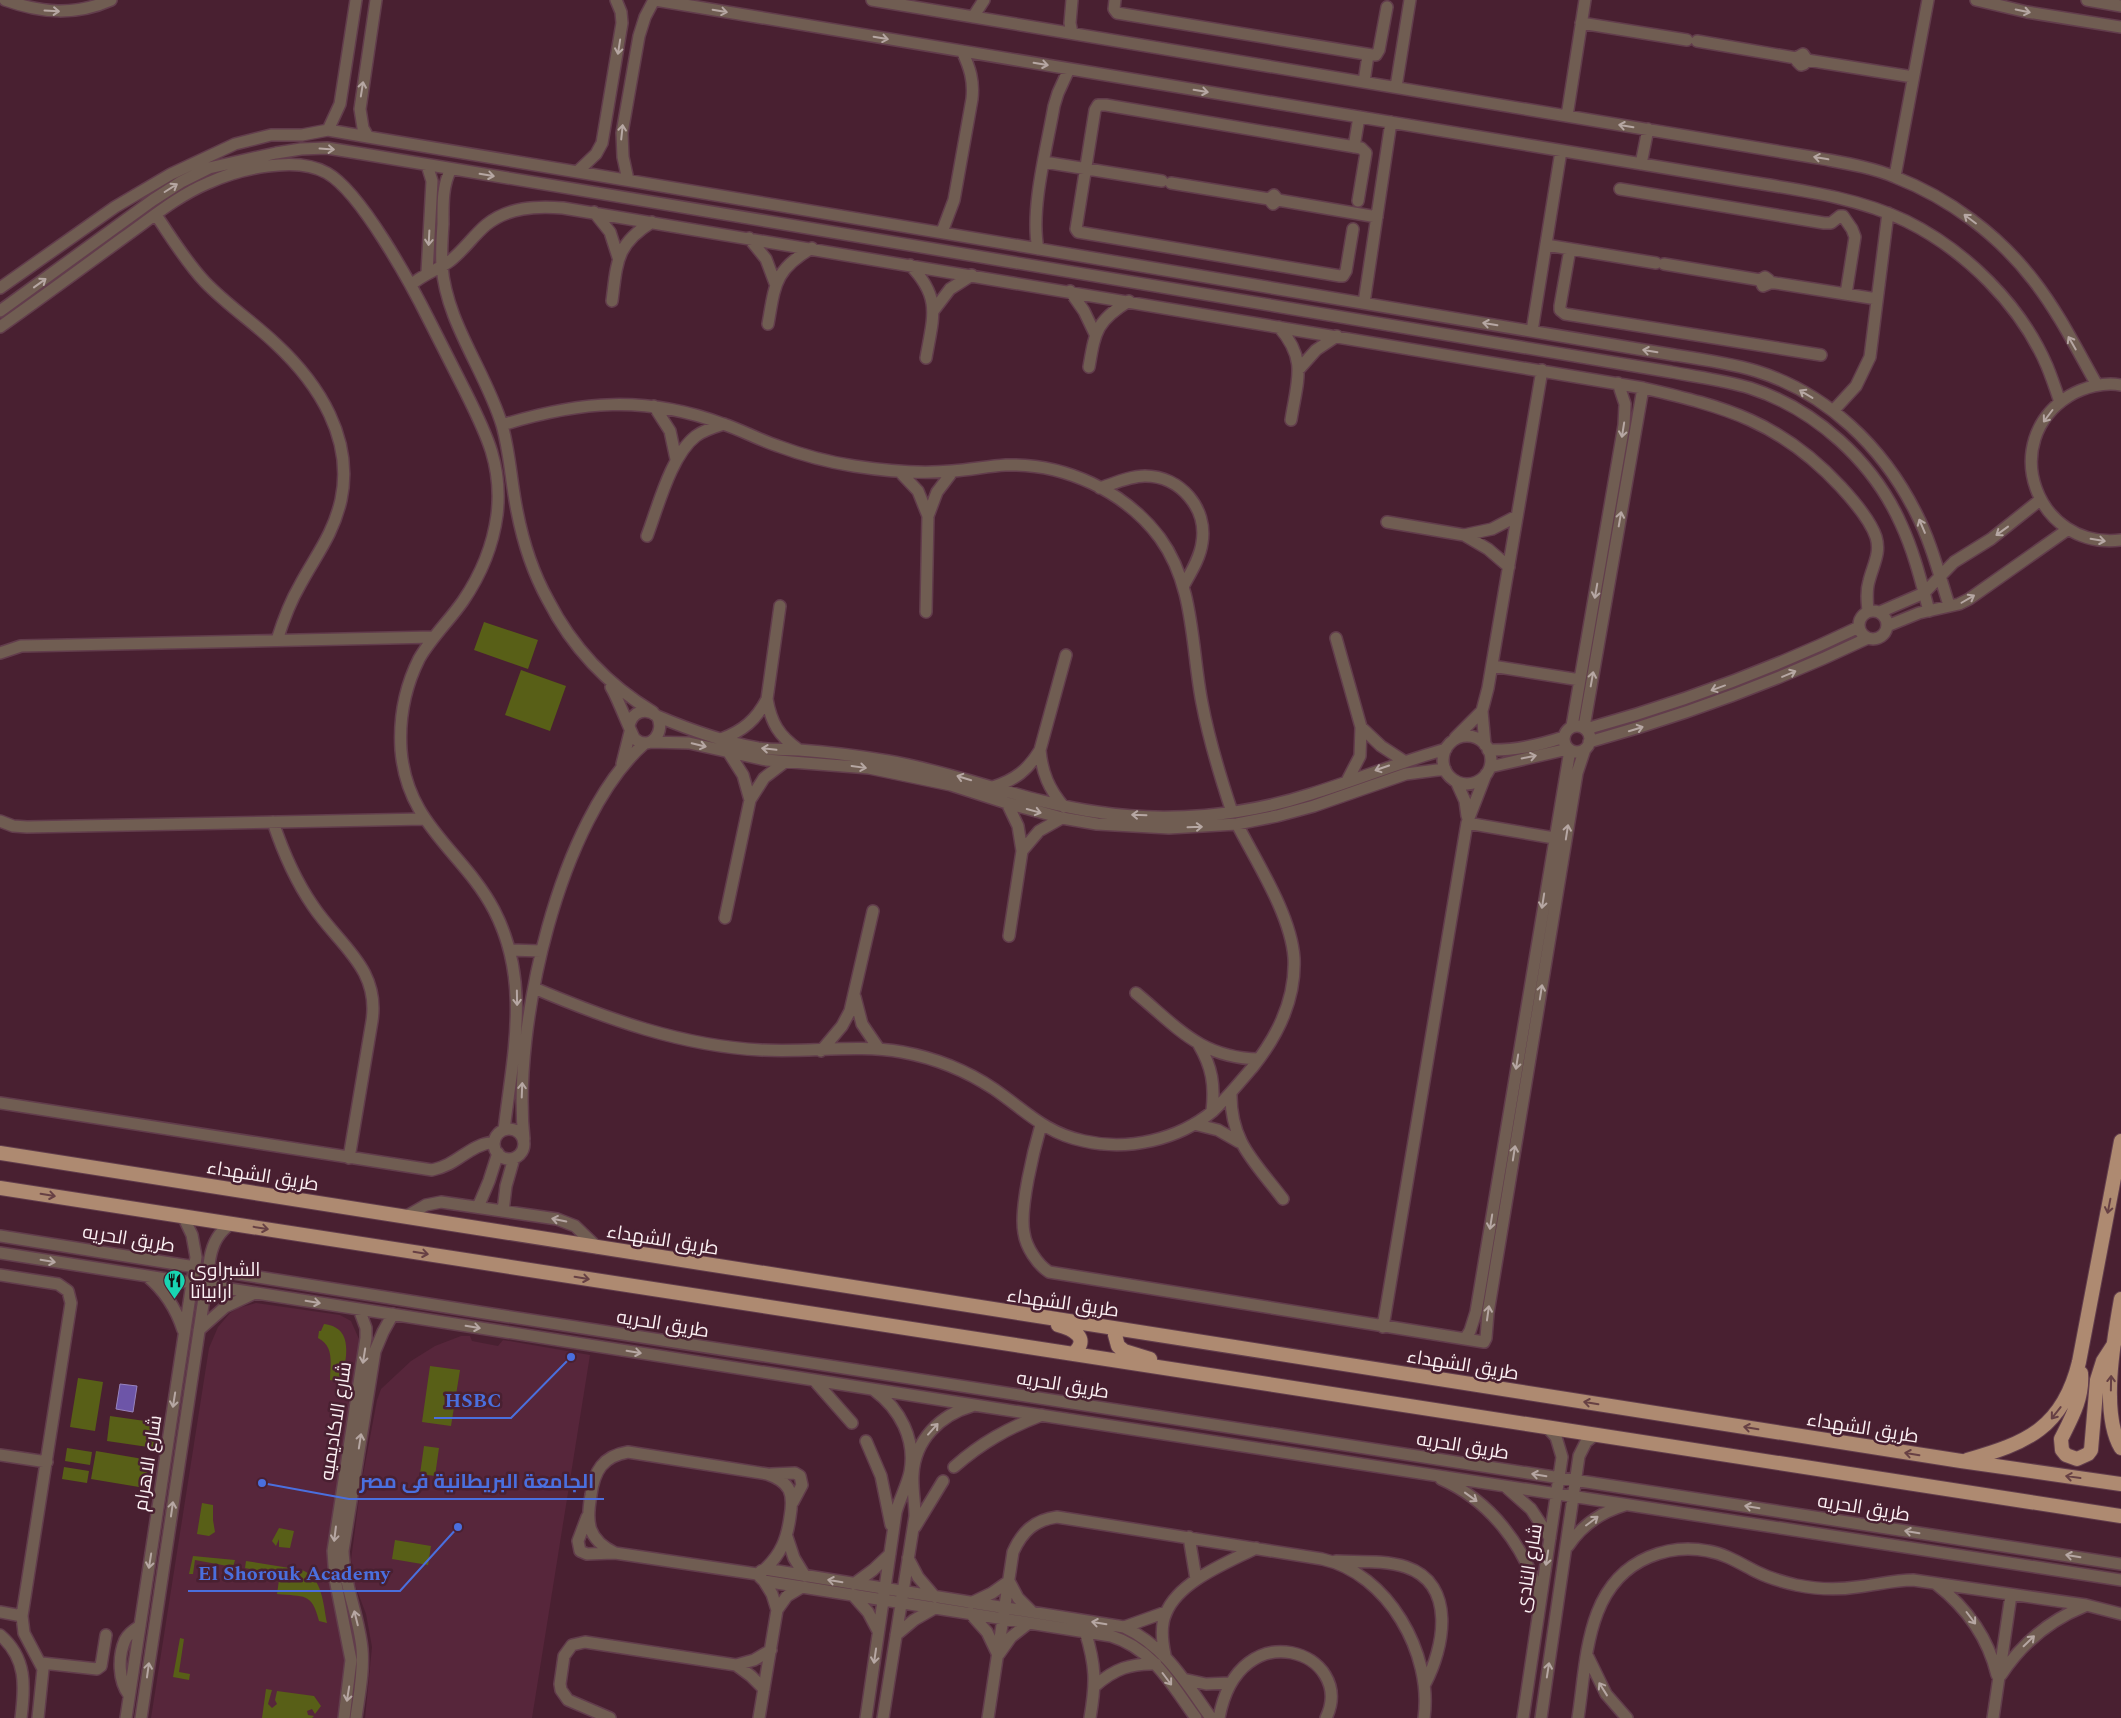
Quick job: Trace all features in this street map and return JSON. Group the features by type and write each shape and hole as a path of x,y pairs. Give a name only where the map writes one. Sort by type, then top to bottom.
{"main road":[{"path":"1961,1462 2010,1447 2038,1431 2061,1407 2069,1393 2079,1362 2121,1141"},
{"name":"طريق الشهداء","path":"0,1153 1961,1462 2121,1484"},
{"path":"0,1188 2121,1516"},
{"path":"2121,1299 2114,1344 2110,1412 2115,1435 2121,1448"},
{"path":"1042,1318 1070,1329 1077,1334 1079,1346 1073,1354"},
{"path":"1119,1329 1115,1335 1118,1346 1124,1351 1156,1361 1164,1368"},
{"path":"2079,1362 2082,1379 2080,1396 2061,1439 2066,1455 2077,1459 2083,1458 2091,1450 2097,1380 2103,1361 2114,1344"}],"street":[{"path":"3,0 27,8 51,12 76,11 111,0"},
{"path":"328,130 340,104 356,0"},
{"path":"368,137 361,118 360,104 376,0"},
{"path":"577,172 596,154 606,130 622,23 621,12 616,0"},
{"path":"628,180 623,157 622,133 639,36 645,17 654,0 1812,192 1852,201 1911,223 1936,238 1992,285 2009,304 2029,333 2046,364 2060,402"},
{"path":"872,0 1859,165 1894,176 1923,190 1953,207 2000,244 2018,261 2048,300 2097,385"},
{"path":"973,17 984,0"},
{"path":"1072,0 1070,12 1072,34"},
{"path":"1115,0 1114,9 1117,13 1368,55 1376,55 1378,53 1387,7"},
{"path":"1396,87 1410,0"},
{"path":"1567,116 1584,0"},
{"path":"1894,176 1928,0"},
{"path":"1976,0 2027,12 2121,27"},
{"path":"2087,0 2121,6"},
{"path":"1581,23 1913,77"},
{"path":"942,232 954,200 972,99 972,74 962,51"},
{"path":"1364,82 1368,55"},
{"path":"1038,248 1035,224 1044,162 1058,93 1069,69"},
{"path":"1353,229 1346,271 1343,276 1078,232 1076,229 1095,110 1098,105 1102,104 1364,149 1366,153 1358,201"},
{"path":"1354,147 1359,117"},
{"path":"1364,303 1391,122"},
{"path":"1641,164 1648,129"},
{"path":"19,298 4,285 115,207 171,174 235,144 271,135 302,135 328,130 1674,354 1755,371 1795,387 1833,411 1853,427 1888,467 1917,514 1932,552 1949,606"},
{"path":"0,311 153,200 181,182 209,168 276,153 326,148 1723,381 1768,395 1804,412 1840,441 1874,478 1892,507 1910,545 1929,611"},
{"path":"1532,331 1562,151"},
{"path":"1044,162 1377,216"},
{"path":"426,164 432,181 427,273"},
{"path":"0,327 187,194 227,175 271,166 310,166 338,180 350,193 411,285 488,439 494,458 498,492 496,518 491,541 474,583 462,603 434,637 420,658 410,681 403,706 401,730 404,768 408,786 424,819 445,847 484,892 503,930 510,950 517,989 518,1011 504,1130"},
{"path":"451,169 444,190 442,267 456,319 503,429 524,542 534,572 564,628 604,677 619,701 636,740 689,743 729,753 785,762 852,766 951,785 1006,804 1063,812 1160,816 1232,812 1274,804 1310,794 1449,745 1465,736 1480,740 1487,747 1507,749 1536,744 1564,736"},
{"path":"660,203 666,198 666,189 662,186"},
{"path":"1620,189 1824,223 1830,223 1843,216 1852,229 1854,236 1846,294"},
{"path":"699,210 695,203 696,198 702,193"},
{"path":"411,285 427,273 442,267 453,259 487,224 504,214 523,208 543,206 594,212 812,248 1643,388 1699,401 1734,412 1767,427 1797,447 1825,470 1850,497 1876,536 1877,558 1868,582 1866,596 1868,611"},
{"path":"594,212 610,232 618,257 612,301"},
{"path":"1833,411 1856,386 1867,367 1872,348 1876,299 1888,213"},
{"path":"156,215 203,280 235,311 276,344 306,377 333,419 339,437 343,476 341,499 336,518 318,558 294,596 277,640"},
{"path":"618,257 632,236 652,222"},
{"path":"1082,256 1086,234"},
{"path":"749,238 766,259 775,283"},
{"path":"1546,245 1876,299"},
{"path":"768,324 775,283 791,263 812,248"},
{"path":"1570,249 1560,306 1560,310 1565,314 1821,355"},
{"path":"910,265 926,285 934,310 926,358"},
{"path":"934,310 950,289 972,275"},
{"path":"1070,291 1084,311 1094,334"},
{"path":"1089,367 1094,334 1109,315 1129,301"},
{"path":"1279,327 1293,346 1300,368 1291,420"},
{"path":"1300,368 1316,350 1337,336"},
{"path":"1671,372 1674,354"},
{"path":"1383,1327 1467,823 1488,770 1482,711 1492,666 1542,370"},
{"path":"1581,727 1580,680 1624,426 1625,404 1618,383"},
{"path":"2121,385 2097,385 2077,391 2060,402 2043,423 2033,448 2031,466 2034,484 2040,500 2052,516 2067,530 2087,538 2108,542 2121,540"},
{"path":"1581,727 1643,388"},
{"path":"488,439 503,429 553,410 578,406 629,404 654,406 701,416 776,446 810,457 848,465 900,472 953,471 1006,465 1030,466 1078,477 1100,488 1130,507 1143,518 1160,538 1174,561 1184,585 1189,606 1202,703 1210,740 1232,812"},
{"path":"654,406 670,431 676,459"},
{"path":"647,536 676,459 696,436 709,428 724,424"},
{"path":"926,612 928,516 937,492 953,471"},
{"path":"900,472 918,491 928,516"},
{"path":"1100,488 1128,478 1144,476 1161,478 1176,485 1189,496 1198,510 1203,526 1203,542 1198,559 1184,585"},
{"path":"1880,612 1884,616 1887,626 1883,635 1873,639 1864,636 1859,627 1859,620 1868,611 1880,612 1924,594 1957,560 1991,539 2040,500"},
{"path":"1464,536 1492,529 1517,516"},
{"path":"1387,522 1464,536 1488,549 1509,567"},
{"path":"1887,626 1914,614 1960,604 2067,530"},
{"path":"1932,552 1957,560"},
{"path":"780,606 767,699 770,715 776,729 786,741 799,750"},
{"path":"1859,627 1745,678 1666,706 1565,732 1565,746 1577,752 1587,746 1752,690 1868,638"},
{"path":"0,653 20,646 434,637"},
{"path":"1336,638 1362,727 1360,756 1347,781"},
{"path":"993,787 1008,782 1021,774 1032,763 1040,750 1066,655"},
{"path":"1492,666 1580,680"},
{"path":"0,1102 432,1170 454,1163 477,1146 496,1148 508,1159 514,1158 523,1151 524,1139 521,1106 523,1064 534,988 555,904 575,851 600,800 620,768 648,742 660,734 660,722 655,714 604,677"},
{"path":"721,739 736,734 749,725 760,713 767,699"},
{"path":"620,768 630,729 630,721 637,713 642,711 655,714 721,739 760,748 853,755 957,776 1098,824 1169,828 1237,824 1314,806 1406,774 1445,769"},
{"path":"1467,823 1465,801 1456,781 1445,769 1443,762 1449,745 1482,711"},
{"path":"1362,727 1381,746 1404,761"},
{"path":"1041,1125 1031,1166 1023,1224 1026,1242 1038,1262 1048,1272 1481,1342 1486,1338 1488,1313 1577,772 1587,746 1589,733 1581,727"},
{"path":"1456,781 1462,783 1475,782 1488,770 1569,749"},
{"path":"1465,1340 1476,1312 1569,749"},
{"path":"1040,750 1046,781 1063,812"},
{"path":"729,753 744,775 750,800"},
{"path":"725,918 750,800 764,778 785,762"},
{"path":"1006,804 1018,826 1022,852 1010,936"},
{"path":"1022,852 1029,840 1039,830 1063,812"},
{"path":"0,821 13,826 27,827 424,819"},
{"path":"273,822 286,856 302,889 325,923 363,968 369,980 374,998 372,1021 349,1158"},
{"path":"1467,823 1554,838"},
{"path":"534,988 618,1021 693,1041 759,1050 879,1049 927,1058 965,1073 994,1089 1041,1125 1063,1135 1084,1142 1130,1145 1159,1138 1194,1124 1212,1111 1231,1093 1259,1059 1279,1029 1286,1011 1294,960 1290,936 1281,912 1237,824"},
{"path":"820,1050 842,1026 855,995 873,911"},
{"path":"510,950 542,951"},
{"path":"1136,993 1199,1045 1228,1056 1259,1059"},
{"path":"855,995 862,1024 879,1049"},
{"path":"1199,1045 1208,1060 1213,1076 1214,1094 1212,1111"},
{"path":"1231,1093 1232,1118 1239,1142 1282,1199"},
{"path":"1194,1124 1218,1130 1239,1142"},
{"path":"478,1207 487,1187 499,1133 504,1130 516,1130 524,1139"},
{"path":"503,1211 506,1186 514,1158"},
{"path":"405,1217 426,1205 436,1202 564,1220 580,1229 598,1248"},
{"name":"شارع الاهرام","path":"126,1718 196,1257 194,1241 183,1216"},
{"name":"شارع الاهرام","path":"141,1718 212,1247 217,1237 232,1224"},
{"name":"طريق الحريه","path":"0,1236 194,1265 494,1314 2121,1564"},
{"name":"طريق الحريه","path":"0,1253 974,1405 1044,1414 2121,1580"},
{"path":"0,1275 58,1284 68,1291 71,1296 22,1616 24,1633 42,1664 44,1674 38,1718"},
{"path":"148,1276 171,1301 184,1334"},
{"path":"281,1296 283,1280"},
{"path":"199,1330 225,1307 257,1292"},
{"name":"شارع الاكاديميه","path":"344,1503 366,1338 364,1323 358,1309"},
{"name":"شارع الاكاديميه","path":"356,1718 362,1672 333,1565 334,1538 344,1503 375,1351 393,1314"},
{"path":"492,1330 494,1314"},
{"path":"181,1352 195,1354"},
{"path":"179,1366 193,1367"},
{"path":"848,1385 850,1369"},
{"path":"814,1380 852,1423"},
{"path":"866,1718 898,1505 910,1471 910,1444 907,1430 893,1407 872,1389"},
{"path":"997,1408 999,1392"},
{"path":"883,1718 915,1508 913,1472 921,1446 937,1424 954,1412 974,1405"},
{"path":"954,1467 986,1440 1004,1430 1044,1414"},
{"name":"شارع النادى","path":"1523,1718 1559,1478 1561,1450 1556,1437 1547,1427"},
{"name":"شارع النادى","path":"1541,1718 1579,1456 1586,1442 1596,1434"},
{"path":"866,1441 881,1476 893,1534"},
{"path":"793,1502 785,1484 777,1477 767,1474 628,1452 618,1454 609,1457 596,1472 588,1515 578,1541 580,1551 587,1554 615,1553 1031,1617 1124,1627 1146,1621 1166,1612 1196,1579 1256,1548"},
{"path":"0,1455 46,1462"},
{"path":"762,1575 778,1555 787,1537 793,1502 802,1485 800,1476 795,1473 767,1474"},
{"path":"1428,1474 1462,1491 1493,1516 1512,1538 1527,1563 1541,1599"},
{"path":"912,1530 943,1481"},
{"path":"1504,1486 1531,1509 1550,1538"},
{"path":"1566,1550 1577,1534 1592,1520 1603,1513 1627,1504"},
{"path":"588,1515 589,1525 598,1542 615,1553"},
{"path":"988,1718 1013,1552 1019,1538 1028,1528 1038,1522 1051,1518 1100,1523 1331,1561 1369,1562 1407,1567 1427,1580 1434,1589 1441,1605 1443,1617 1437,1655 1424,1684"},
{"path":"787,1537 804,1582"},
{"path":"1189,1538 1196,1579"},
{"path":"1578,1718 1592,1626 1597,1609 1615,1581 1628,1569 1658,1553 1692,1549 1709,1551 1726,1556 1760,1574 1816,1588 1856,1588 1901,1580 2086,1606 2121,1614"},
{"path":"853,1589 890,1554"},
{"path":"908,1558 935,1602"},
{"path":"1331,1561 1366,1581 1394,1610 1414,1645 1424,1684 1424,1718"},
{"path":"759,1718 777,1610 772,1594 762,1575"},
{"path":"972,1608 1008,1581"},
{"path":"1008,1581 1031,1617 1085,1632 1111,1636 1131,1643 1156,1664 1196,1718"},
{"path":"777,1610 787,1596 804,1582"},
{"path":"1936,1584 1958,1603 1976,1626 1990,1651 1998,1679"},
{"path":"853,1589 878,1631"},
{"path":"1993,1717 2012,1595"},
{"path":"896,1635 935,1602"},
{"path":"1998,1679 2017,1653 2037,1633 2060,1617 2086,1606"},
{"path":"972,1608 987,1632 998,1655"},
{"path":"0,1612 22,1616"},
{"path":"1165,1655 1162,1633 1166,1612"},
{"path":"998,1655 1011,1637 1031,1617"},
{"path":"130,1695 121,1680 121,1668 125,1641 140,1626"},
{"path":"1124,1627 1150,1642 1165,1655 1211,1718"},
{"path":"1085,1632 1092,1658 1095,1686 1090,1718"},
{"path":"0,1635 16,1652 22,1664 25,1691 21,1718"},
{"path":"100,1666 106,1635"},
{"path":"610,1718 568,1700 561,1690 560,1684 564,1656 572,1645 585,1642 736,1665 754,1660 771,1650"},
{"name":"شارع الاكاديميه","path":"344,1718 356,1648"},
{"path":"1219,1718 1230,1682 1248,1663 1259,1656 1285,1650 1294,1652 1311,1661 1325,1676 1330,1688 1331,1702 1326,1718"},
{"path":"1587,1655 1606,1694 1627,1718"},
{"path":"1095,1686 1108,1674 1123,1667 1140,1663 1156,1664"},
{"path":"42,1664 93,1670 100,1666 121,1668"},
{"path":"736,1665 764,1689"},
{"path":"1183,1679 1206,1684 1230,1682"}],"shaded area":[{"path":"256,1303 340,1315 351,1321 359,1339 331,1523 328,1555 347,1658 340,1718 151,1718 209,1348 218,1327 230,1313 238,1308"},
{"path":"461,1336 470,1336 472,1341 498,1346 503,1340 590,1355 532,1718 365,1718 372,1647 366,1614 355,1585 351,1560 360,1491 377,1400 381,1389 411,1361 435,1346"},
{"path":"120,1384 137,1386 133,1412 116,1409"}],"green space":[{"path":"484,622 538,640 528,669 474,650"},
{"path":"521,670 566,686 550,731 505,715"},
{"path":"324,1324 334,1327 345,1338 346,1355 342,1382 330,1380 331,1362 329,1351 327,1346 318,1338 319,1331 321,1331"},
{"path":"430,1366 460,1370 451,1426 422,1422"},
{"path":"78,1378 103,1382 95,1431 70,1427"},
{"path":"110,1416 159,1423 155,1448 107,1441"},
{"path":"424,1446 439,1448 435,1476 420,1474"},
{"path":"67,1448 92,1452 90,1465 65,1461"},
{"path":"96,1451 149,1460 145,1488 91,1479"},
{"path":"64,1467 89,1471 87,1483 62,1479"},
{"path":"202,1503 213,1505 215,1532 209,1536 197,1534"},
{"path":"279,1528 294,1531 290,1548 279,1547 279,1539 276,1546 272,1541"},
{"path":"395,1540 431,1546 428,1565 392,1559"},
{"path":"193,1556 235,1560 233,1567 195,1560 193,1574 189,1574"},
{"path":"246,1561 302,1570 309,1574 321,1592 327,1623 319,1621 313,1605 306,1598 277,1594 279,1580 276,1579 276,1574 245,1568"},
{"path":"180,1638 184,1639 179,1672 190,1674 189,1680 173,1677"},
{"path":"266,1689 272,1690 268,1704 272,1708 277,1704 275,1700 277,1691 314,1696 321,1706 315,1714 312,1709 307,1711 308,1715 314,1716 312,1718 262,1718"}],"place":[{"name":"الشبراوى ارابياتا","path":"174,1299"},
{"name":"HSBC","path":"571,1357"},
{"name":"الجامعة البريطانية فى مصر","path":"262,1483"},
{"name":"El Shorouk Academy","path":"458,1527"}]}
